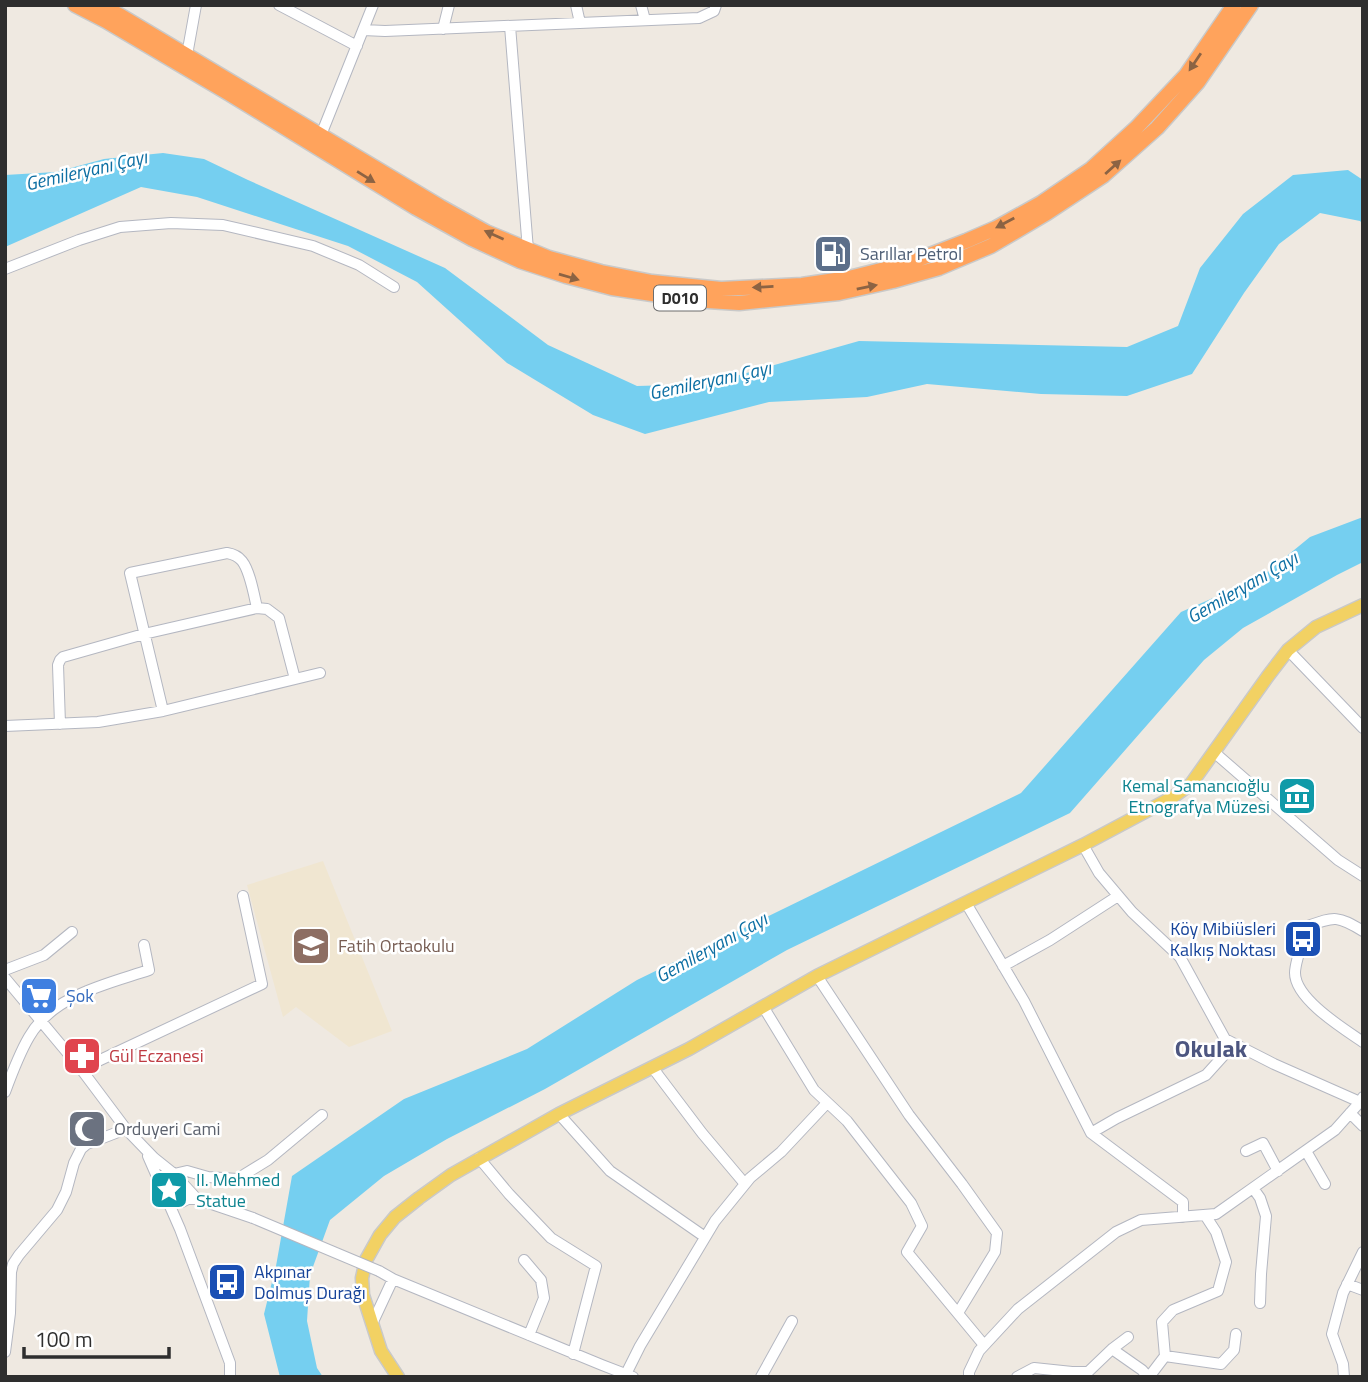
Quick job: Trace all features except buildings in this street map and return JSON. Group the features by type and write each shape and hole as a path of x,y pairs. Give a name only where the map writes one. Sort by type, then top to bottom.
{"highway":[{"name":"D010","path":"75,5 228,93 416,208 472,239 520,261 611,288 692,300 739,303 839,293 866,287 939,268 991,246 1103,176 1157,128 1198,82 1251,5"},
{"name":"D010","path":"100,5 486,232 549,258 601,272 652,282 721,289 802,285 849,278 909,263 996,228 1041,203 1091,169 1136,128 1186,75 1234,5"}],"main road":[{"path":"398,1377 381,1351 363,1295 362,1278 373,1246 396,1217 419,1198 479,1158 764,1008 817,976 966,904 1172,797 1191,784 1289,650 1316,627 1363,605"}],"street":[{"path":"187,55 196,5"},
{"path":"279,5 358,46"},
{"path":"321,135 373,5"},
{"path":"443,29 449,5"},
{"path":"576,5 580,23"},
{"path":"641,5 645,20"},
{"path":"363,30 699,18 714,11 716,5"},
{"path":"510,26 528,250"},
{"path":"5,269 120,227 171,223 223,225 313,246 359,265 394,287"},
{"path":"163,711 130,573 231,553 239,557 245,565 257,608"},
{"path":"60,724 58,666 63,657 144,634 257,608 267,609 279,618 295,679"},
{"path":"1289,650 1363,728"},
{"path":"5,726 98,722 163,711 320,673"},
{"path":"1215,753 1338,860 1363,876"},
{"path":"969,1377 979,1351 1018,1309 1116,1232 1141,1220 1216,1214 1335,1130 1362,1100 1274,1064 1225,1038 1180,957 1118,896 1099,873 1083,845"},
{"path":"81,1069 262,984 243,896"},
{"path":"1003,966 1050,940 1118,896"},
{"path":"966,904 1024,1001 1091,1133 1183,1202 1183,1217"},
{"path":"1363,930 1345,919 1330,918 1308,926 1295,974 1298,986 1305,996 1338,1025 1363,1042"},
{"path":"5,970 44,955 72,932"},
{"path":"5,1092 30,1035 41,1021 60,1004 89,990 149,970 144,945"},
{"path":"817,976 909,1115 997,1233 995,1252 958,1313"},
{"path":"5,978 81,1069 126,1129 197,1199"},
{"path":"764,1008 814,1090 847,1121 911,1203 922,1226 907,1252 984,1345"},
{"path":"1091,1133 1206,1075 1234,1044"},
{"path":"652,1067 745,1184"},
{"path":"182,1202 197,1199 253,1218 573,1354 630,1375 640,1346 715,1221 750,1178 781,1153 827,1102"},
{"path":"1350,1113 1363,1126"},
{"path":"559,1114 610,1171 705,1237"},
{"path":"174,1174 187,1171 208,1177 237,1179 268,1160 322,1115"},
{"path":"5,1352 13,1264 57,1210 81,1149 87,1144 126,1129"},
{"path":"1246,1151 1263,1143 1278,1171"},
{"path":"145,1149 180,1229 230,1363 230,1377"},
{"path":"1306,1151 1325,1184"},
{"path":"479,1158 551,1238 596,1266 573,1354"},
{"path":"180,1229 177,1216 184,1197 182,1183"},
{"path":"1253,1188 1260,1198 1266,1216 1260,1303"},
{"path":"1112,1349 1148,1377 1165,1356 1162,1322 1173,1310 1218,1291 1226,1262 1216,1232 1205,1215"},
{"path":"1344,1377 1343,1364 1332,1334 1343,1293 1363,1252"},
{"path":"524,1260 541,1280 544,1298 529,1335"},
{"path":"372,1324 393,1279"},
{"path":"1347,1284 1363,1290"},
{"path":"761,1377 792,1321"},
{"path":"1165,1356 1221,1364 1234,1350 1236,1334"},
{"path":"1017,1377 1034,1368 1088,1371 1128,1337"}],"shaded area":[{"name":"Fatih Ortaokulu","path":"323,861 392,1031 349,1047 296,1007 283,1017 247,885"}],"water":[{"name":"Gemileryanı Çayı","path":"163,153 204,159 445,268 548,345 637,386 708,384 859,341 1127,347 1178,326 1200,268 1243,214 1293,175 1348,170 1363,180 1363,224 1360,221 1320,213 1279,244 1192,374 1127,396 1041,394 927,384 867,397 769,402 645,434 593,415 507,363 417,282 348,246 197,197 141,187 5,247 5,175 56,172 104,159"},
{"name":"Gemileryanı Çayı","path":"1363,517 1363,562 1243,628 1204,660 1070,813 787,950 545,1089 447,1139 384,1176 330,1220 310,1275 307,1321 317,1368 323,1377 280,1377 264,1314 276,1266 292,1176 404,1099 527,1049 637,980 1021,793 1181,612 1261,577 1310,537"}],"place":[{"name":"Sarıllar Petrol","path":"833,254"},
{"name":"Kemal Samancıoğlu Etnografya Müzesi","path":"1297,796"},
{"name":"Köy Mibiüsleri Kalkış Noktası","path":"1303,939"},
{"name":"Fatih Ortaokulu","path":"311,946"},
{"name":"Şok","path":"39,996"},
{"name":"Gül Eczanesi","path":"82,1056"},
{"name":"Orduyeri Cami","path":"87,1129"},
{"name":"II. Mehmed Statue","path":"169,1190"},
{"name":"Akpınar Dolmuş Durağı","path":"227,1282"}],"district":[{"name":"Okulak","path":"1211,1049"}]}
